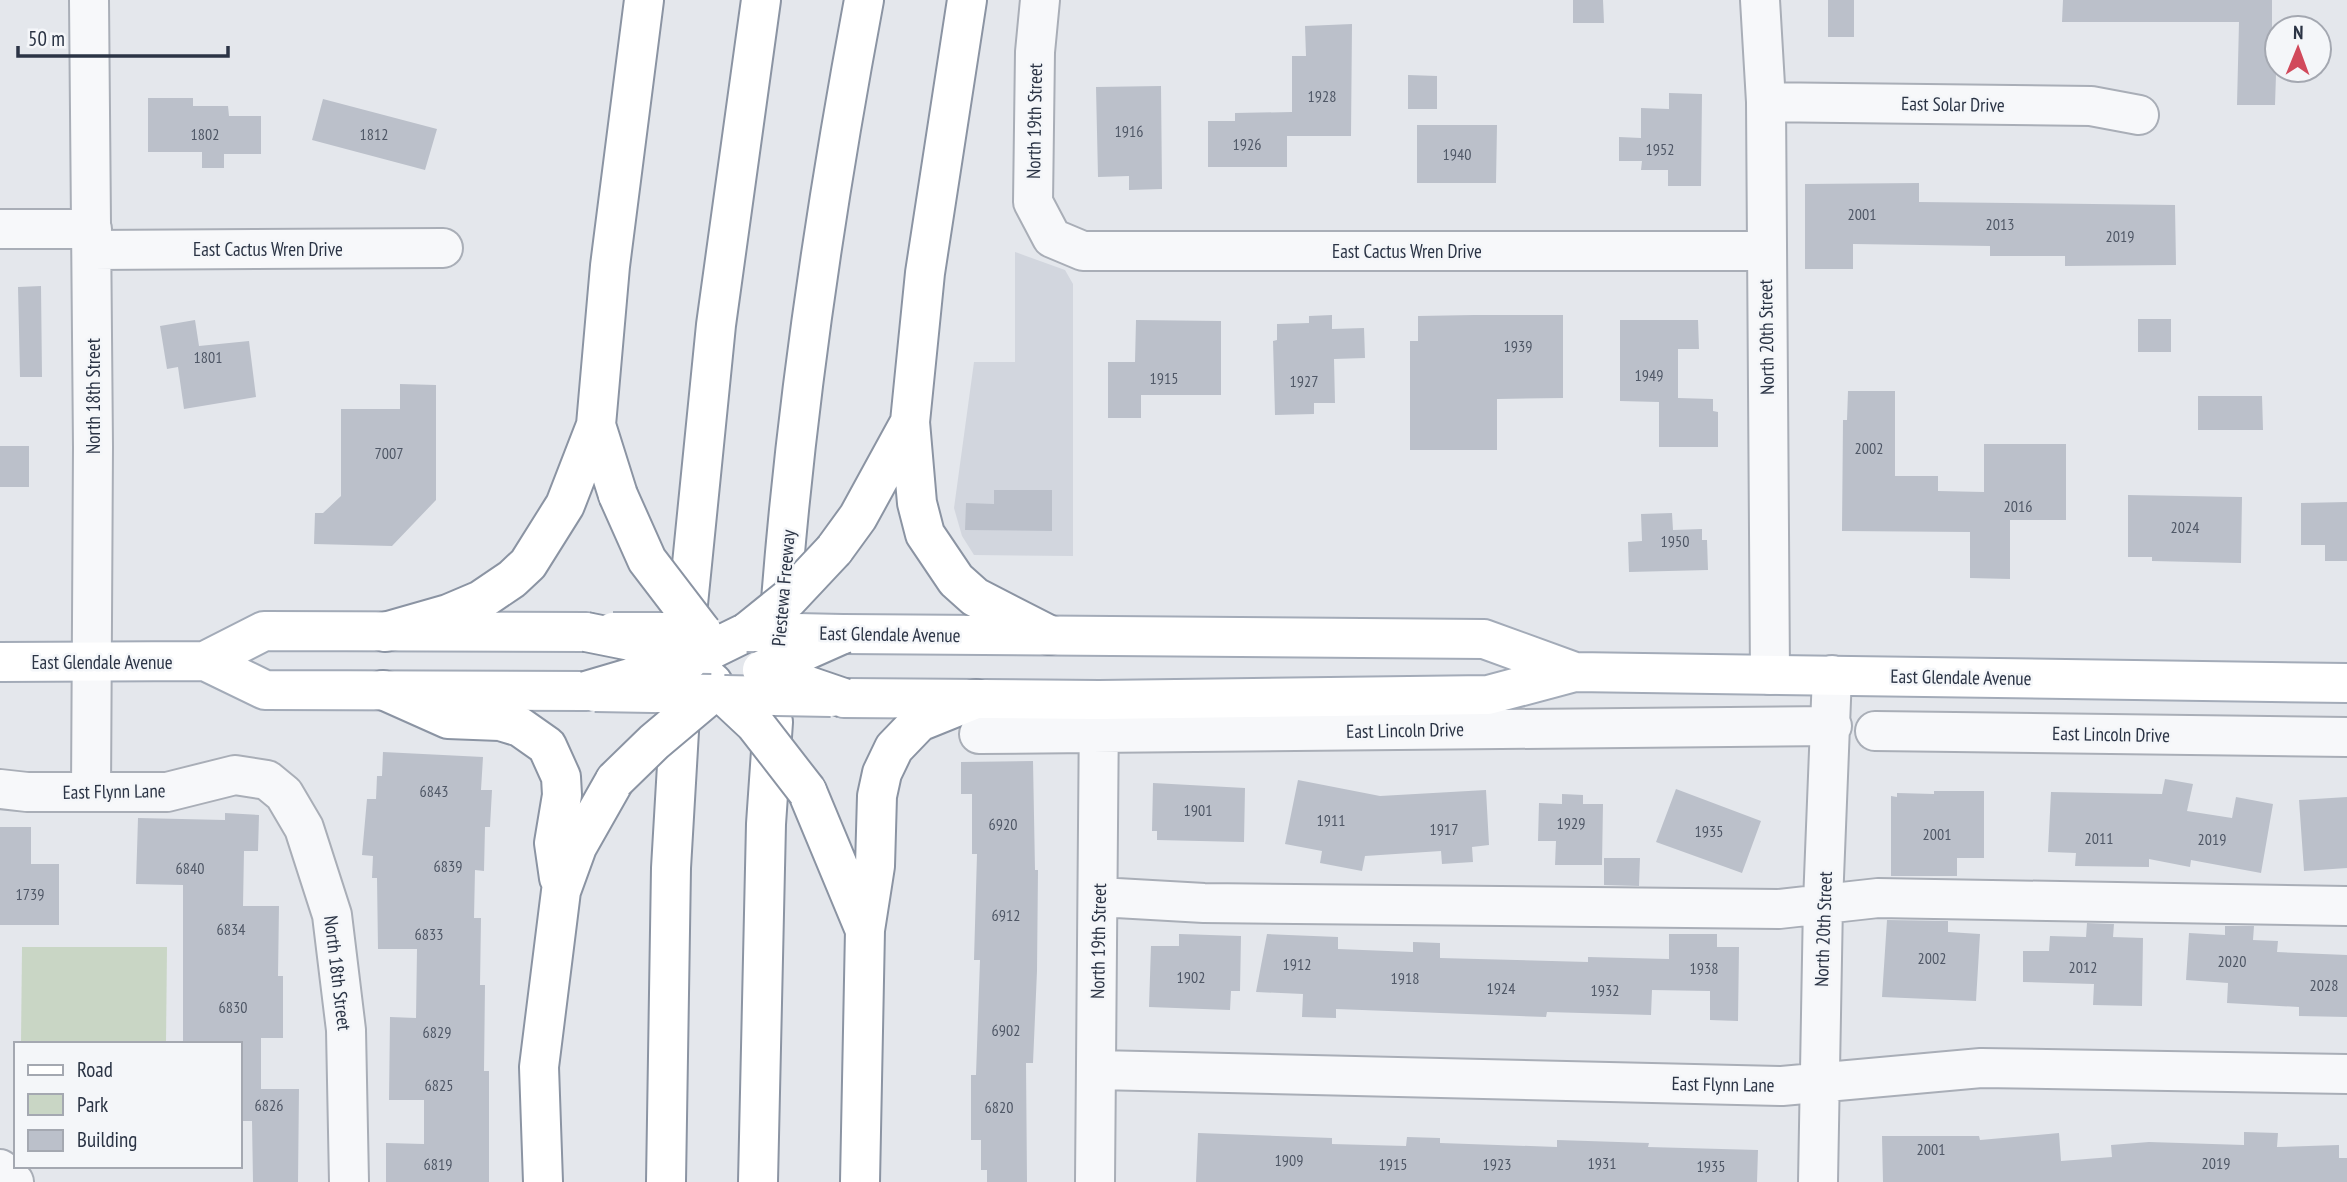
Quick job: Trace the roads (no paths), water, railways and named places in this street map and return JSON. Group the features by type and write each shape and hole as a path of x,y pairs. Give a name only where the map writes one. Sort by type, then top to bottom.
{"main road":[{"path":"385,632 448,614 481,600 528,564 565,505 596,425 613,239 644,0"},
{"path":"666,1182 671,854 690,574 716,325 761,0"},
{"name":"Piestewa Freeway","path":"758,1182 766,824 784,565 806,344 838,136 864,0"},
{"path":"967,0 925,273 910,422 917,503 925,534 940,559 975,597 1049,635"},
{"path":"586,691 714,643 788,599 834,550 858,517 910,422"},
{"path":"596,425 618,495 647,560 714,643 762,670 844,698"},
{"name":"East Glendale Avenue","path":"205,661 264,631 586,632 714,643 843,634 1049,635 1484,639 1576,672"},
{"path":"543,1182 539,1067 561,891 577,847 615,780 654,742 718,693 843,634"},
{"path":"714,643 718,693 755,724 807,791 865,930"},
{"name":"East Glendale Avenue","path":"0,662 205,661 265,690 718,693 844,698 977,717 1099,717 1488,695 1576,672 2347,683"},
{"path":"383,690 448,719 500,721 520,726 547,746 561,777 562,795 554,843 561,891"},
{"path":"860,1182 865,930 875,866 877,796 882,773 894,748 919,722 977,717"}],"street":[{"name":"North 18th Street","path":"89,0 92,240 91,792"},
{"name":"North 19th Street","path":"1040,0 1035,52 1033,202 1052,238"},
{"name":"North 20th Street","path":"1760,0 1766,102 1770,675"},
{"name":"East Solar Drive","path":"1766,102 2091,106 2139,115"},
{"name":"East Cactus Wren Drive","path":"0,229 92,240 443,248"},
{"name":"East Cactus Wren Drive","path":"1052,238 1083,251 1765,251"},
{"name":"North 20th Street","path":"1818,1182 1823,903 1832,676"},
{"name":"North 19th Street","path":"1095,1182 1099,717"},
{"name":"East Lincoln Drive","path":"1099,717 1832,726"},
{"name":"East Lincoln Drive","path":"1875,731 2347,737"},
{"name":"East Flynn Lane","path":"0,789 27,792 167,792 235,775 267,780"},
{"name":"North 18th Street","path":"267,780 284,794 303,828 332,915 346,1031 349,1182"},
{"path":"1099,897 1231,903 1779,909 1891,898 2347,906"},
{"name":"East Flynn Lane","path":"1097,1070 1818,1085 1880,1075 1981,1068 2347,1074"},
{"path":"0,1169 14,1182"}]}
